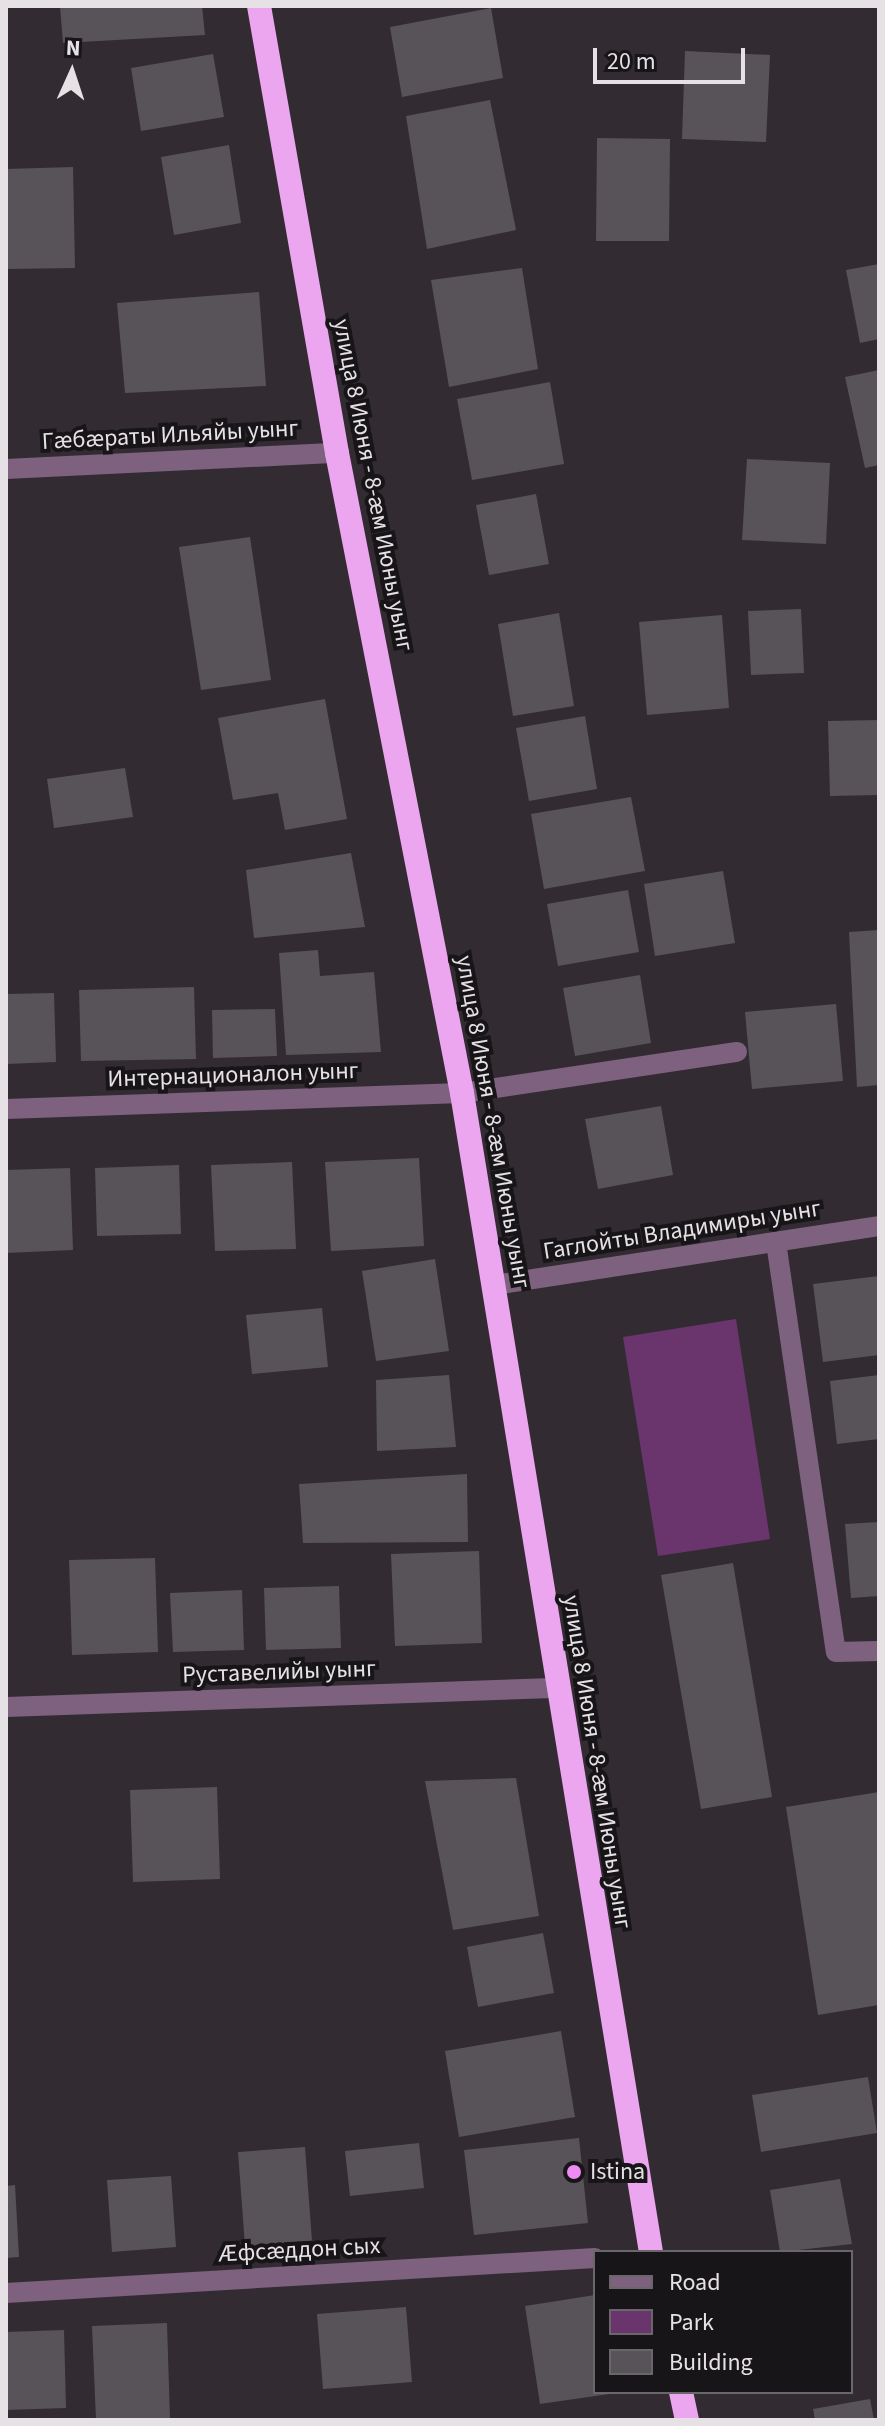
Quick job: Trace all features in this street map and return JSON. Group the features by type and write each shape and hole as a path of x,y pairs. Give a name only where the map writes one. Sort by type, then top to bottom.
{"highway":[{"name":"улица 8 Июня - 8-ӕм Июны уынг","path":"259,6 337,453 462,1093 554,1688 650,2250"},
{"path":"681,2394 687,2420"}],"street":[{"name":"Гæбæраты Ильяйы уынг","path":"6,469 337,453"},
{"name":"Интернационалон уынг","path":"6,1109 462,1093 737,1052"},
{"name":"Гаглойты Владимиры уынг","path":"494,1285 879,1226"},
{"path":"776,1242 836,1652 879,1651"},
{"name":"Руставелийы уынг","path":"6,1707 554,1688"},
{"name":"Æфсæддон сых","path":"6,2293 593,2258"}],"green space":[{"path":"736,1319 770,1539 658,1556 623,1337"}],"building":[{"path":"60,6 202,6 205,35 63,43"},
{"path":"491,8 503,78 402,97 390,27"},
{"path":"685,51 770,55 766,142 682,139"},
{"path":"213,54 224,117 141,131 131,68"},
{"path":"490,100 516,230 427,249 406,116"},
{"path":"597,138 670,139 669,241 596,241"},
{"path":"229,145 241,223 174,235 161,157"},
{"path":"73,167 75,268 6,269 6,169"},
{"path":"879,264 879,339 860,343 846,270"},
{"path":"522,268 538,369 449,387 431,280"},
{"path":"259,292 266,386 125,393 117,303"},
{"path":"879,370 879,465 865,468 845,377"},
{"path":"550,382 564,464 472,480 457,399"},
{"path":"747,459 830,463 826,544 742,540"},
{"path":"536,494 549,564 489,575 476,505"},
{"path":"250,537 271,680 201,690 179,547"},
{"path":"801,609 804,673 751,675 748,611"},
{"path":"559,613 574,706 513,716 498,624"},
{"path":"722,615 729,708 647,715 639,622"},
{"path":"325,699 347,819 285,830 278,793 233,800 218,718"},
{"path":"585,716 597,789 529,801 516,728"},
{"path":"879,720 879,795 830,796 828,721"},
{"path":"125,768 133,817 54,828 47,779"},
{"path":"631,797 645,871 544,889 531,814"},
{"path":"351,853 365,927 254,938 246,870"},
{"path":"723,871 735,943 655,956 644,884"},
{"path":"628,890 639,952 558,966 547,904"},
{"path":"879,930 879,1085 857,1087 849,932"},
{"path":"318,950 320,976 374,972 381,1052 286,1055 279,953"},
{"path":"640,975 651,1043 575,1056 563,988"},
{"path":"194,987 196,1059 81,1061 79,990"},
{"path":"54,993 56,1062 6,1064 6,994"},
{"path":"836,1004 843,1081 752,1089 745,1012"},
{"path":"275,1009 277,1056 213,1058 212,1010"},
{"path":"661,1106 673,1175 598,1189 585,1119"},
{"path":"419,1158 424,1246 331,1251 325,1162"},
{"path":"292,1162 296,1249 215,1251 211,1165"},
{"path":"179,1165 181,1234 97,1236 95,1168"},
{"path":"70,1168 73,1250 6,1253 6,1170"},
{"path":"435,1259 449,1351 376,1361 362,1271"},
{"path":"879,1276 879,1355 823,1362 813,1284"},
{"path":"322,1308 328,1367 252,1374 246,1315"},
{"path":"449,1375 456,1447 377,1451 376,1380"},
{"path":"879,1375 879,1439 837,1444 830,1381"},
{"path":"467,1474 468,1542 303,1543 299,1484"},
{"path":"879,1522 879,1596 851,1598 845,1524"},
{"path":"479,1551 482,1643 395,1646 391,1554"},
{"path":"155,1558 158,1652 72,1655 69,1560"},
{"path":"733,1563 772,1797 701,1809 661,1575"},
{"path":"339,1586 341,1648 266,1650 264,1588"},
{"path":"242,1590 244,1650 173,1652 170,1593"},
{"path":"516,1778 539,1916 453,1930 425,1781"},
{"path":"217,1787 220,1879 133,1882 130,1790"},
{"path":"879,1792 879,2005 818,2015 786,1807"},
{"path":"543,1933 554,1993 478,2007 467,1947"},
{"path":"561,2031 575,2117 459,2137 445,2051"},
{"path":"868,2077 877,2133 761,2152 752,2095"},
{"path":"579,2138 588,2223 474,2235 464,2150"},
{"path":"419,2143 424,2188 350,2196 345,2151"},
{"path":"305,2147 312,2241 245,2246 238,2152"},
{"path":"171,2176 176,2247 112,2252 107,2180"},
{"path":"840,2179 852,2244 780,2250 770,2190"},
{"path":"15,2185 19,2257 6,2258 6,2186"},
{"path":"593,2295 593,2394 609,2394 540,2404 525,2306"},
{"path":"406,2307 412,2382 323,2389 317,2314"},
{"path":"167,2323 170,2420 96,2420 92,2326"},
{"path":"64,2330 66,2408 6,2410 6,2332"},
{"path":"870,2399 874,2420 815,2420 813,2409"}],"place":[{"name":"Istina","path":"574,2172"}]}
